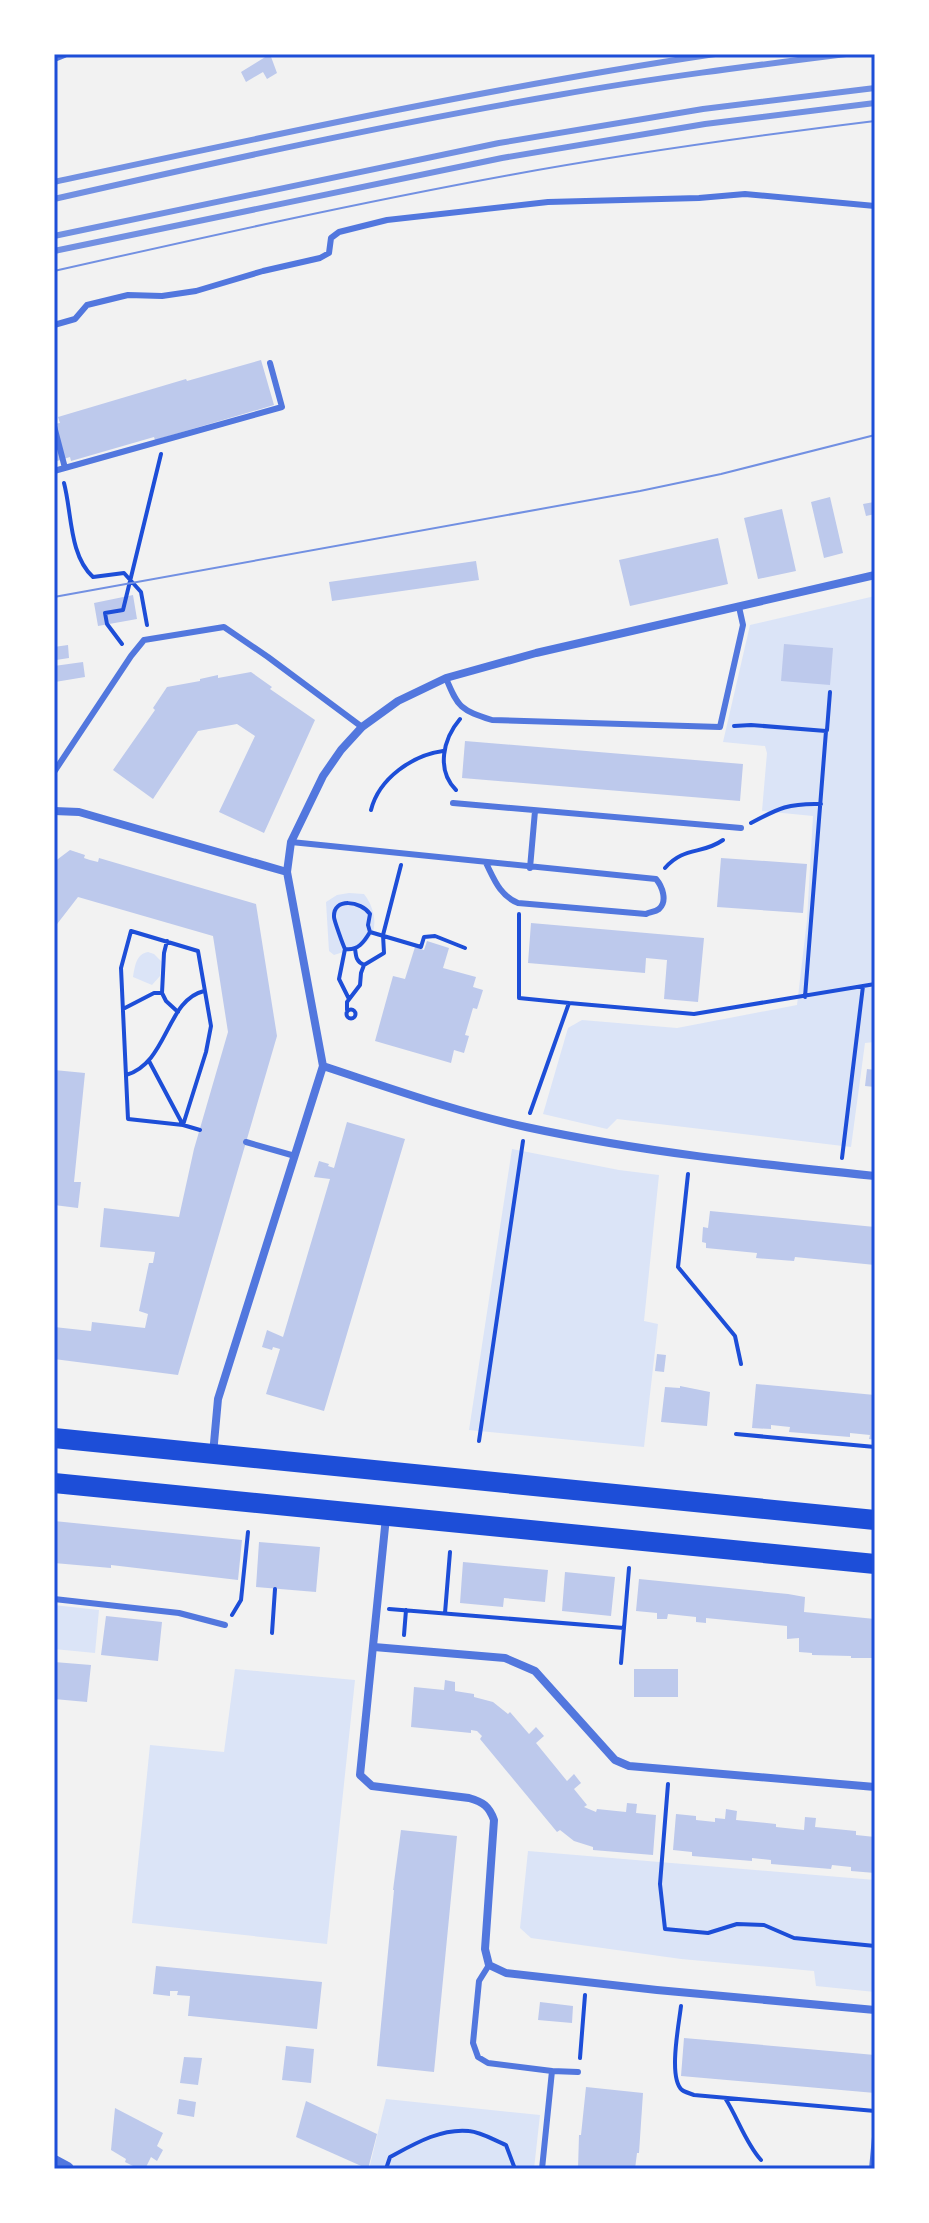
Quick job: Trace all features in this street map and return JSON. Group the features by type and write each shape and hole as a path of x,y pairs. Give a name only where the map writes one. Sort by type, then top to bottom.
{"main road":[{"path":"54,1438 875,1520"},
{"path":"54,1483 875,1564"}],"street":[{"path":"54,58 64,54"},
{"path":"213,1454 218,1399 323,1066 287,872 291,842 323,776 341,750 362,727 398,701 446,678 536,653 875,575"},
{"path":"54,811 79,812 287,872"},
{"path":"323,1066 459,1110 525,1127 690,1156 875,1176"},
{"path":"386,1516 360,1775 372,1786 469,1798 482,1801 490,1810 494,1820 485,1949 489,1965 506,1973 586,1983 875,2010"},
{"path":"374,1647 505,1658 535,1671 615,1760 629,1766 875,1787"},
{"path":"54,2162 67,2169"}],"lane":[{"path":"54,325 75,319 87,305 128,295 162,296 196,291 320,258 329,253 331,238 339,232 387,220 548,202 745,194 875,206"},
{"path":"54,426 60,469 282,407 270,363"},
{"path":"446,678 454,696 467,712 492,720 720,727 743,625 739,607"},
{"path":"54,772 144,640 224,627 362,727"},
{"path":"453,803 741,828"},
{"path":"530,868 535,811"},
{"path":"291,842 656,879 661,885 663,902 659,909 646,914 518,903 510,900 498,887 486,863"},
{"path":"246,1142 295,1156"},
{"path":"54,1599 179,1613 225,1625"},
{"path":"489,1965 479,1981 473,2043 478,2057 488,2063 578,2072"},
{"path":"542,2169 552,2071"},
{"path":"872,2169 875,2137"}],"path":[{"path":"131,656 107,624 105,613 123,610 162,450"},
{"path":"60,469 77,552 84,569 93,577 124,573 134,583 141,592 149,639"},
{"path":"805,997 830,692"},
{"path":"467,712 457,721 443,751 445,770 452,787 475,805"},
{"path":"720,727 751,725 826,731"},
{"path":"371,810 373,801 389,778 427,753 443,751"},
{"path":"347,1010 347,1002 360,985 364,965 384,953 383,935 401,871 402,854"},
{"path":"345,949 355,948 366,940 370,932 370,914 352,902 336,909 334,917 345,949 339,979 349,999"},
{"path":"183,1125 211,1026 198,951 131,931 121,968 128,1119 200,1130"},
{"path":"370,932 421,947 424,937 435,936 465,948"},
{"path":"519,932 519,998 694,1014 875,984"},
{"path":"167,941 162,993 178,1012"},
{"path":"355,948 356,958 364,965"},
{"path":"840,1173 863,986"},
{"path":"126,1075 138,1072 149,1061 178,1012 195,993 204,991"},
{"path":"123,1009 154,993 162,993"},
{"path":"479,1441 525,1127 569,1003"},
{"path":"149,1061 183,1125"},
{"path":"688,1174 678,1267 735,1336 741,1364"},
{"path":"736,1434 875,1447"},
{"path":"225,1625 241,1600 248,1532"},
{"path":"445,1613 450,1552"},
{"path":"621,1663 629,1568"},
{"path":"272,1633 275,1589"},
{"path":"378,1608 624,1628"},
{"path":"403,1649 406,1610"},
{"path":"669,1769 660,1884 665,1929 708,1933 737,1924 764,1925 794,1938 875,1946"},
{"path":"578,2072 586,1983"},
{"path":"683,1993 675,2070 683,2092 875,2111"},
{"path":"725,2098 751,2148 761,2160"},
{"path":"386,2169 390,2157 411,2145 443,2132 471,2131 506,2145 515,2169"}],"shaded area":[{"path":"875,596 875,895 872,937 875,938 875,1042 865,1043 851,1147 617,1119 607,1129 543,1114 568,1028 582,1020 677,1028 797,1005 807,920 813,816 762,811 765,746 723,742 750,625"},
{"path":"364,894 374,914 374,929 367,942 360,947 334,955 329,951 326,902 337,895"},
{"path":"148,952 161,961 160,976 152,985 133,977 139,958"},
{"path":"512,1149 659,1175 644,1321 658,1324 644,1447 469,1430"},
{"path":"54,1605 99,1610 95,1653 54,1649"},
{"path":"235,1669 355,1680 327,1944 132,1923 150,1745 224,1752"},
{"path":"528,1851 875,1880 875,1992 816,1986 814,1971 681,1959 531,1938 520,1928"},
{"path":"386,2099 540,2115 534,2169 369,2169"}],"building":[{"path":"270,54 277,73 267,79 263,72 246,82 241,72"},
{"path":"261,360 274,405 155,440 154,437 71,461 70,457 54,462 54,424 60,423 58,417"},
{"path":"830,497 843,553 824,558 811,502"},
{"path":"874,502 875,514 866,516 863,504"},
{"path":"782,509 796,571 758,579 744,518"},
{"path":"718,538 728,584 630,606 619,560"},
{"path":"476,561 479,580 332,601 329,582"},
{"path":"133,595 137,619 98,626 94,603"},
{"path":"784,644 833,648 830,685 781,681"},
{"path":"68,645 69,658 56,660 54,647"},
{"path":"83,662 85,677 55,682 54,666"},
{"path":"251,672 315,720 264,833 219,812 255,736 237,724 198,731 153,799 113,770 155,710 153,708 167,687 218,675 218,678"},
{"path":"465,741 743,764 740,801 462,778"},
{"path":"70,850 90,860 98,862 99,858 256,904 277,1036 178,1375 54,1359 54,1327 91,1331 92,1322 145,1328 148,1314 139,1311 149,1263 153,1263 155,1252 100,1247 104,1208 179,1217 194,1149 228,1032 213,936 78,897 54,928 54,862"},
{"path":"721,858 807,864 803,913 717,907"},
{"path":"531,923 704,938 698,1002 664,999 667,960 646,958 645,973 528,963"},
{"path":"427,941 449,948 443,968 476,977 473,987 483,990 477,1009 473,1008 465,1035 469,1036 464,1053 454,1050 451,1063 375,1041 393,976 405,979 415,947 424,950"},
{"path":"867,1069 875,1070 875,1087 865,1086"},
{"path":"54,1070 85,1073 74,1182 81,1182 78,1208 54,1205"},
{"path":"347,1122 405,1139 324,1411 266,1394 280,1349 262,1347 267,1330 283,1337 330,1179 314,1177 319,1161 334,1168"},
{"path":"710,1211 875,1227 875,1265 795,1257 794,1261 756,1258 757,1253 706,1248 706,1243 702,1242 703,1227 708,1228"},
{"path":"657,1354 666,1355 664,1372 655,1371"},
{"path":"756,1384 875,1395 875,1440 869,1439 870,1435 850,1433 850,1437 789,1432 790,1427 771,1425 771,1429 752,1428"},
{"path":"680,1386 710,1392 707,1426 661,1422 665,1387"},
{"path":"54,1521 242,1540 238,1580 111,1565 111,1568 54,1563"},
{"path":"259,1542 320,1547 316,1592 256,1587"},
{"path":"463,1562 548,1570 545,1602 504,1598 503,1607 460,1603"},
{"path":"565,1572 615,1577 611,1616 562,1611"},
{"path":"639,1579 788,1594 805,1597 804,1612 875,1619 875,1658 799,1652 799,1638 787,1639 787,1626 706,1618 706,1623 696,1622 696,1617 668,1614 667,1619 657,1619 657,1613 636,1611"},
{"path":"106,1616 162,1622 158,1661 101,1655"},
{"path":"54,1662 91,1665 87,1702 54,1699"},
{"path":"634,1669 678,1669 678,1697 634,1697"},
{"path":"445,1680 455,1682 455,1691 474,1694 474,1697 493,1702 508,1714 510,1712 529,1734 536,1727 544,1736 536,1743 567,1781 574,1774 581,1783 574,1789 587,1805 584,1807 596,1812 597,1809 626,1812 627,1803 637,1804 636,1813 656,1815 653,1855 593,1850 593,1847 574,1841 560,1830 557,1832 480,1739 482,1736 477,1731 411,1727 414,1687 444,1690"},
{"path":"726,1809 737,1811 736,1820 804,1830 805,1817 816,1818 815,1827 856,1831 856,1835 875,1837 875,1873 851,1871 851,1867 832,1865 831,1869 771,1864 771,1860 752,1858 752,1861 692,1856 692,1852 673,1850 676,1814 715,1822 715,1818 725,1819"},
{"path":"401,1830 457,1836 434,2072 377,2066"},
{"path":"156,1966 322,1982 317,2029 188,2016 190,1996 177,1995 178,1991 170,1991 170,1996 153,1994"},
{"path":"540,2002 573,2006 572,2023 538,2020"},
{"path":"684,2038 875,2055 875,2093 681,2076"},
{"path":"286,2046 314,2049 311,2083 282,2080"},
{"path":"184,2057 202,2058 198,2085 180,2083"},
{"path":"586,2087 643,2093 635,2169 578,2169"},
{"path":"179,2099 196,2102 194,2117 177,2114"},
{"path":"306,2101 377,2134 368,2169 296,2137"},
{"path":"115,2108 163,2133 157,2146 163,2150 157,2161 151,2157 145,2169 125,2162 126,2159 111,2150"}],"tram line":[{"path":"54,271 510,175 692,145 875,121"},
{"path":"54,597 640,491 875,435"}],"railway":[{"path":"54,182 466,97 715,54"},
{"path":"54,199 495,106 666,78 846,54"},
{"path":"54,236 499,143 703,109 875,88"},
{"path":"54,251 502,158 705,124 875,103"}]}
